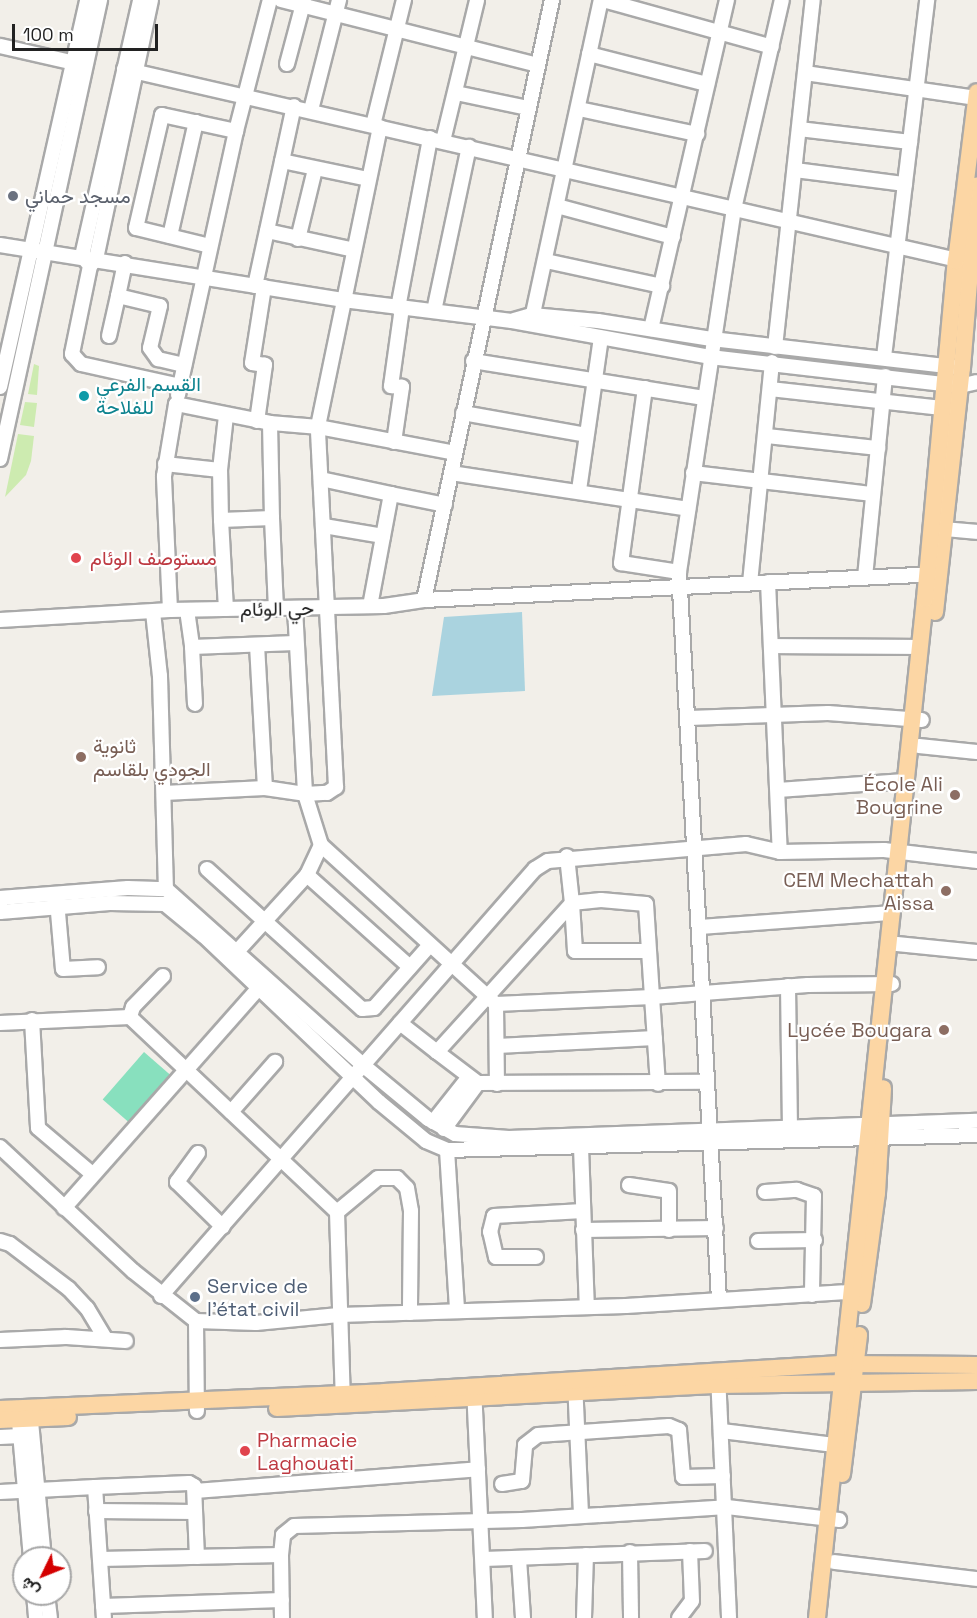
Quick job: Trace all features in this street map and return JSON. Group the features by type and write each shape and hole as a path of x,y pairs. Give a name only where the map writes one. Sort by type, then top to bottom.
{"main road":[{"path":"817,1618 833,1519 858,1291 888,984 892,913 919,746 917,719 919,647 944,529 961,378 977,92"},
{"path":"968,257 977,186"},
{"path":"888,984 897,944 905,782 917,719 933,574 942,408 961,378"},
{"path":"0,1420 197,1406 718,1379 850,1364 977,1365"},
{"path":"718,1379 848,1382 977,1381"},
{"path":"828,1618 834,1562 834,1445 848,1382"},
{"path":"0,1409 23,1418"}],"street":[{"path":"0,387 33,250 87,0"},
{"path":"0,459 47,252 100,0"},
{"path":"140,0 130,72 72,352 74,360 180,386"},
{"path":"130,72 151,0"},
{"path":"170,610 165,464 202,278 244,98 270,0"},
{"path":"281,0 304,3 335,16 537,65"},
{"path":"311,110 339,0"},
{"path":"164,793 265,788 305,794 327,793 336,787 318,427 404,0"},
{"path":"394,442 402,387 390,386 400,308 437,140 456,93 477,0"},
{"path":"424,600 452,473 473,361 552,0"},
{"path":"531,321 567,169 602,0 665,15 717,33 772,46"},
{"path":"665,15 668,0"},
{"path":"651,329 684,195 717,33 727,0"},
{"path":"719,1300 705,1082 696,846 679,572 712,339 734,209 782,0"},
{"path":"775,347 813,0"},
{"path":"884,357 927,0"},
{"path":"288,64 304,3"},
{"path":"0,46 75,63"},
{"path":"589,54 707,84"},
{"path":"130,72 244,98 294,106 684,195 788,222 897,246 968,257"},
{"path":"805,73 976,98"},
{"path":"456,93 528,108"},
{"path":"276,609 272,518 263,422 265,365 252,363 267,231 294,106"},
{"path":"579,109 697,134"},
{"path":"210,246 136,228 162,115 236,131"},
{"path":"170,236 196,122"},
{"path":"799,129 910,142"},
{"path":"434,311 469,147"},
{"path":"282,161 368,179"},
{"path":"298,239 315,169"},
{"path":"795,170 905,184"},
{"path":"557,206 673,237"},
{"path":"267,231 354,250"},
{"path":"0,245 90,260 125,263 202,278 343,300 483,319 651,329 775,347 884,357 961,378"},
{"path":"546,261 662,286"},
{"path":"109,336 125,263"},
{"path":"117,296 160,306 150,348 158,359 184,365"},
{"path":"531,321 601,338 710,357 885,376 961,378"},
{"path":"579,490 601,338"},
{"path":"473,361 595,378 704,398"},
{"path":"750,583 767,436 772,362"},
{"path":"865,577 885,376"},
{"path":"645,388 621,562 679,572"},
{"path":"770,389 942,408"},
{"path":"176,404 226,416 318,427 455,453"},
{"path":"464,413 586,435"},
{"path":"226,416 220,470 226,609"},
{"path":"767,436 878,448"},
{"path":"165,464 220,470"},
{"path":"452,473 579,490 688,509"},
{"path":"693,473 873,494"},
{"path":"321,479 445,505"},
{"path":"370,606 392,494"},
{"path":"221,520 272,518"},
{"path":"324,526 383,536"},
{"path":"944,529 977,532"},
{"name":"حي الوئام","path":"0,620 170,610 370,606 424,600 933,574"},
{"path":"768,582 777,714 780,852"},
{"path":"295,608 295,643 305,794 321,845 492,1001 497,1046 497,1084"},
{"path":"187,610 192,647 195,704"},
{"path":"153,612 164,793 166,889 233,955 258,989 405,1124 447,1150 581,1148 710,1137 790,1126 977,1135"},
{"path":"192,647 295,643"},
{"path":"257,645 265,788"},
{"path":"771,646 919,647"},
{"path":"689,718 777,714 917,719"},
{"path":"919,746 977,752"},
{"path":"778,789 905,782"},
{"path":"161,1296 535,869 548,861 567,856 746,844 780,852 902,852 977,861"},
{"path":"233,955 307,875 321,845"},
{"path":"567,856 575,951 648,951"},
{"path":"207,869 262,922 362,1009 374,1008 430,945"},
{"path":"307,875 410,968"},
{"path":"166,889 57,893 0,898 0,912 110,903 165,904 233,955 439,1126 455,1134 508,1138 710,1137 873,1130 977,1121"},
{"path":"57,893 63,969 98,967"},
{"path":"437,1052 492,1001 572,903 601,900 646,904 658,1084"},
{"path":"700,927 892,913"},
{"path":"897,944 977,952"},
{"path":"130,1017 133,1007 163,976"},
{"path":"492,1001 701,995 788,986 888,984"},
{"path":"788,986 790,1126"},
{"path":"64,1208 91,1173 258,989"},
{"path":"0,1023 130,1017 337,1212 343,1399"},
{"path":"32,1020 38,1128 91,1173"},
{"path":"400,1023 473,1081 497,1084 705,1082"},
{"path":"497,1046 655,1038"},
{"path":"231,1112 275,1062"},
{"path":"439,1126 473,1081"},
{"path":"0,1147 161,1296 196,1321 256,1323 339,1315 587,1307 858,1291"},
{"path":"581,1148 587,1307"},
{"path":"447,1150 457,1311"},
{"path":"198,1154 177,1182 223,1227"},
{"path":"337,1212 378,1178 397,1178 407,1188 411,1210 410,1313"},
{"path":"629,1185 669,1191 669,1230"},
{"path":"765,1192 797,1190 814,1196 815,1239 812,1295"},
{"path":"536,1257 496,1257 490,1232 494,1216 583,1210"},
{"path":"583,1230 716,1228"},
{"path":"758,1241 815,1239"},
{"path":"0,1240 18,1250 69,1290 87,1308 105,1338"},
{"path":"196,1321 197,1406"},
{"path":"0,1340 105,1338 126,1341"},
{"path":"718,1379 723,1476 727,1507 727,1616"},
{"path":"575,1386 581,1516"},
{"path":"475,1393 485,1618"},
{"path":"0,1437 23,1418"},
{"path":"23,1418 31,1491 42,1546"},
{"path":"23,1418 31,1491 31,1546"},
{"path":"502,1485 522,1481 523,1450 528,1440 538,1435 675,1426 681,1438 681,1476 723,1476"},
{"path":"722,1431 834,1445"},
{"path":"195,1491 478,1469"},
{"path":"0,1492 189,1483 195,1491 197,1557"},
{"path":"95,1487 104,1612 282,1600"},
{"path":"282,1618 283,1534 294,1526 581,1516 727,1507 833,1519"},
{"path":"96,1511 195,1512"},
{"path":"679,1618 692,1601 690,1551"},
{"path":"484,1559 705,1551"},
{"path":"630,1552 631,1618"},
{"path":"100,1559 281,1555"},
{"path":"584,1618 586,1555"},
{"path":"519,1559 523,1618"},
{"path":"834,1562 977,1579"}],"green space":[{"path":"34,364 39,366 37,395 28,394"},
{"path":"25,402 37,403 34,427 20,425"},
{"path":"18,434 34,436 31,461 26,475 5,497"},
{"path":"144,1052 170,1075 129,1123 103,1100"}],"water":[{"path":"522,612 525,691 432,696 444,617"}],"place":[{"name":"مسجد حماني","path":"13,196"},
{"name":"القسم الفرعي للفلاحة","path":"84,396"},
{"name":"مستوصف الوئام","path":"76,558"},
{"name":"ثانوية الجودي بلقاسم","path":"81,757"},
{"name":"École Ali Bougrine","path":"955,795"},
{"name":"CEM Mechattah Aissa","path":"946,891"},
{"name":"Lycée Bougara","path":"944,1030"},
{"name":"Service de l'état civil","path":"195,1297"},
{"name":"Pharmacie Laghouati","path":"245,1451"}]}
